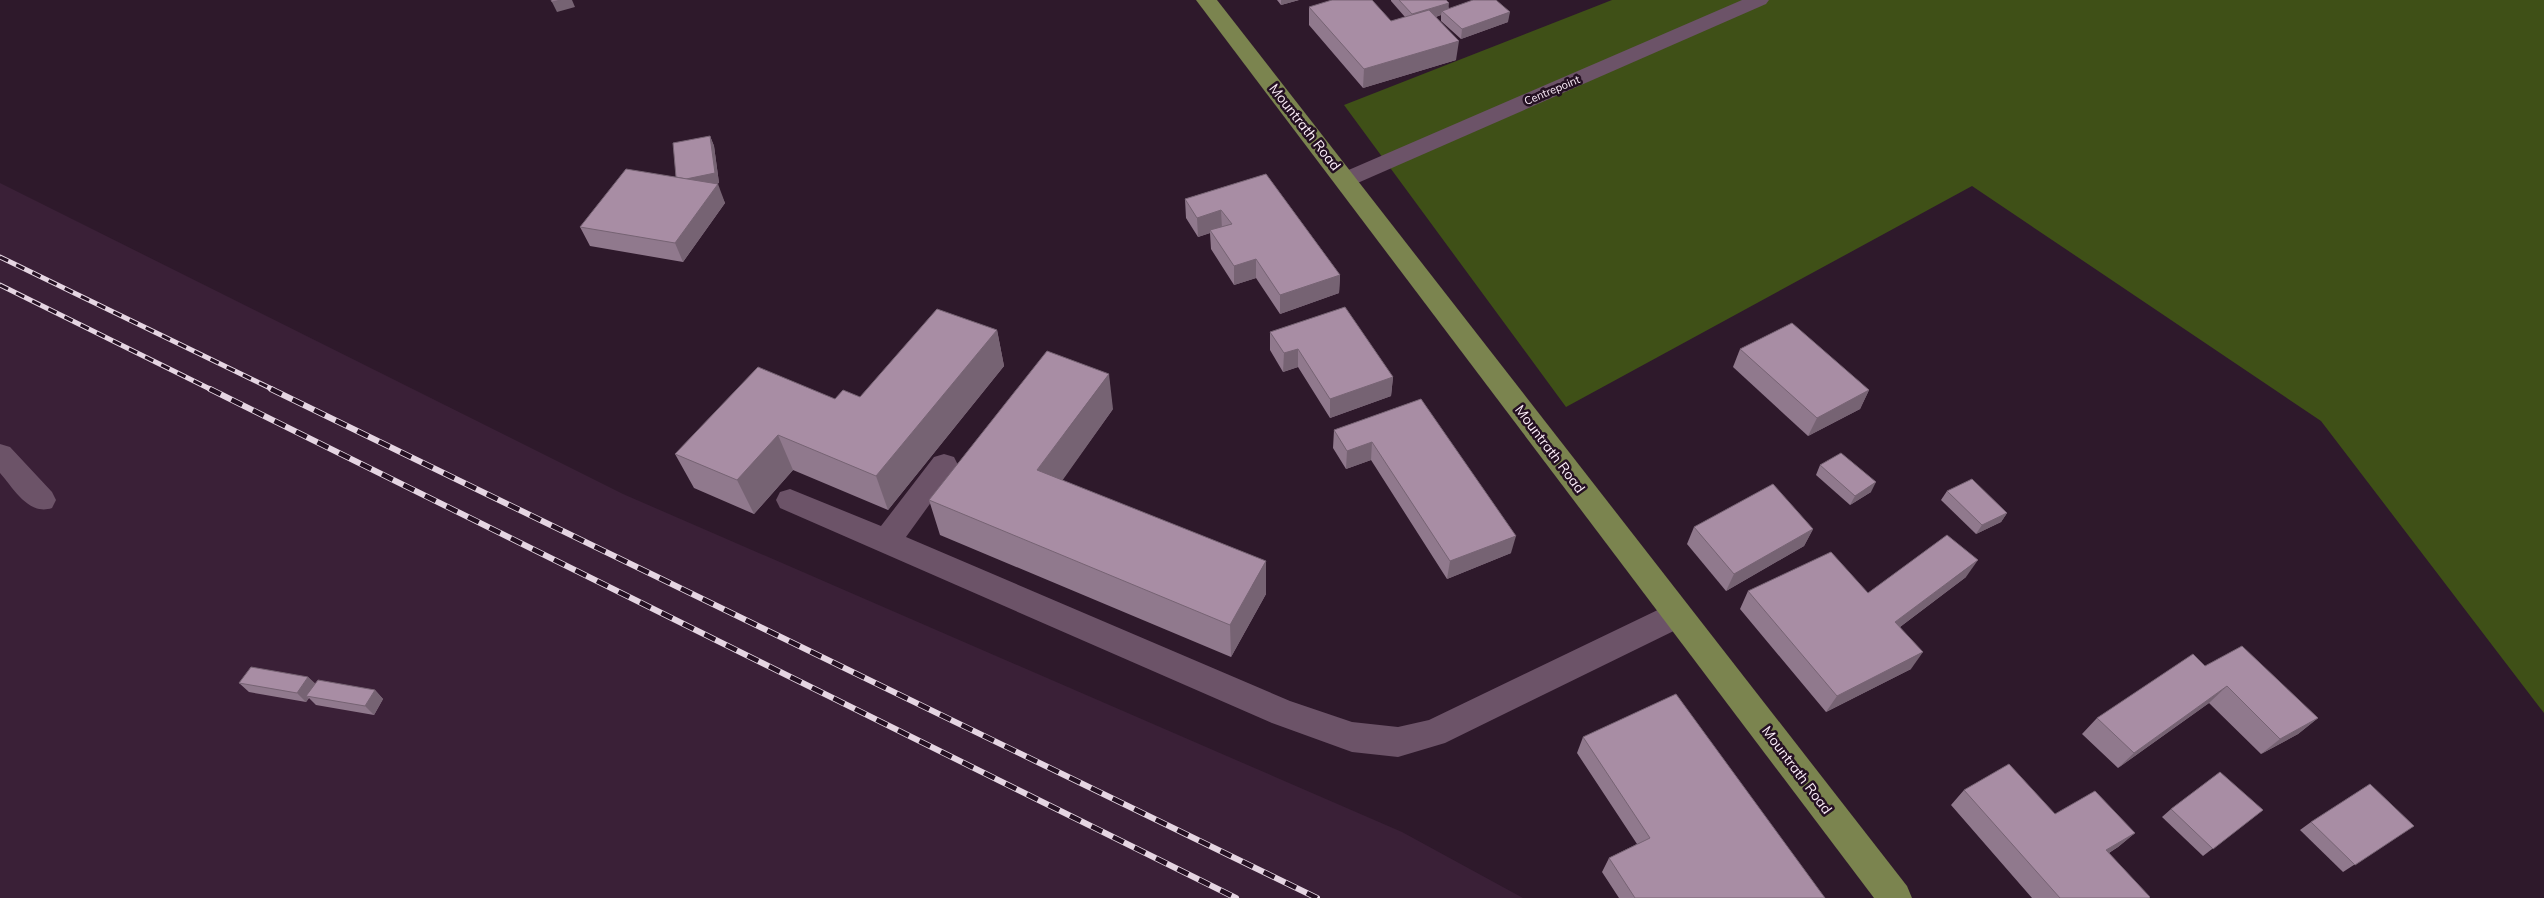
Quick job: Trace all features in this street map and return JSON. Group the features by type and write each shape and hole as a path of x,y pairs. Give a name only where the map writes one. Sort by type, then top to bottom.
{"main road":[{"name":"Mountrath Road","path":"1206,0 1895,898"}],"street":[{"name":"Centrepoint","path":"1345,180 1759,0"},
{"path":"0,455 42,500"},
{"path":"886,542 944,465"},
{"path":"790,500 1283,713 1352,737 1398,742 1434,733 1676,615"}],"shaded area":[{"path":"0,183 623,494 1402,832 1523,898 0,898"}],"green space":[{"path":"1612,0 2544,0 2544,713 2321,421 1972,186 1566,407 1344,105"}],"building":[{"path":"1332,0 1372,0 1391,21 1429,10 1459,41 1364,69 1309,7"},
{"path":"1399,0 1446,0 1449,3 1412,14"},
{"path":"1473,0 1496,0 1510,12 1462,29 1442,11"},
{"path":"710,136 715,173 686,179 676,177 673,143"},
{"path":"626,169 718,184 675,243 580,227"},
{"path":"1266,174 1340,275 1280,295 1256,259 1234,266 1210,230 1232,224 1221,210 1197,218 1185,199"},
{"path":"1345,307 1393,377 1330,399 1298,349 1284,353 1270,332"},
{"path":"937,309 997,330 876,476 778,435 737,480 675,454 758,367 835,399 843,390 860,397"},
{"path":"1792,323 1869,390 1817,418 1740,349"},
{"path":"1047,351 1109,374 1037,470 1266,561 1230,625 929,500"},
{"path":"1421,399 1516,536 1450,561 1372,442 1347,451 1334,430"},
{"path":"1841,453 1876,482 1855,496 1820,465"},
{"path":"1972,479 2007,513 1982,525 1947,491"},
{"path":"1773,484 1813,529 1734,574 1694,527"},
{"path":"1947,535 1978,560 1895,622 1923,652 1837,696 1748,591 1831,552 1868,593"},
{"path":"2242,646 2318,718 2280,739 2227,686 2134,753 2097,718 2193,654 2205,666"},
{"path":"251,667 308,677 297,693 239,683"},
{"path":"318,680 375,690 365,706 306,696"},
{"path":"1676,694 1825,898 1635,898 1609,858 1650,838 1583,737"},
{"path":"2009,764 2055,814 2095,791 2135,833 2106,850 2150,897 2060,898 1964,790"},
{"path":"2220,772 2263,810 2213,849 2171,809"},
{"path":"2370,784 2414,826 2355,865 2311,822"}],"railway":[{"path":"0,257 274,390"},
{"path":"0,285 212,390"},
{"path":"210,389 1236,898"},
{"path":"271,389 1317,898"}]}
